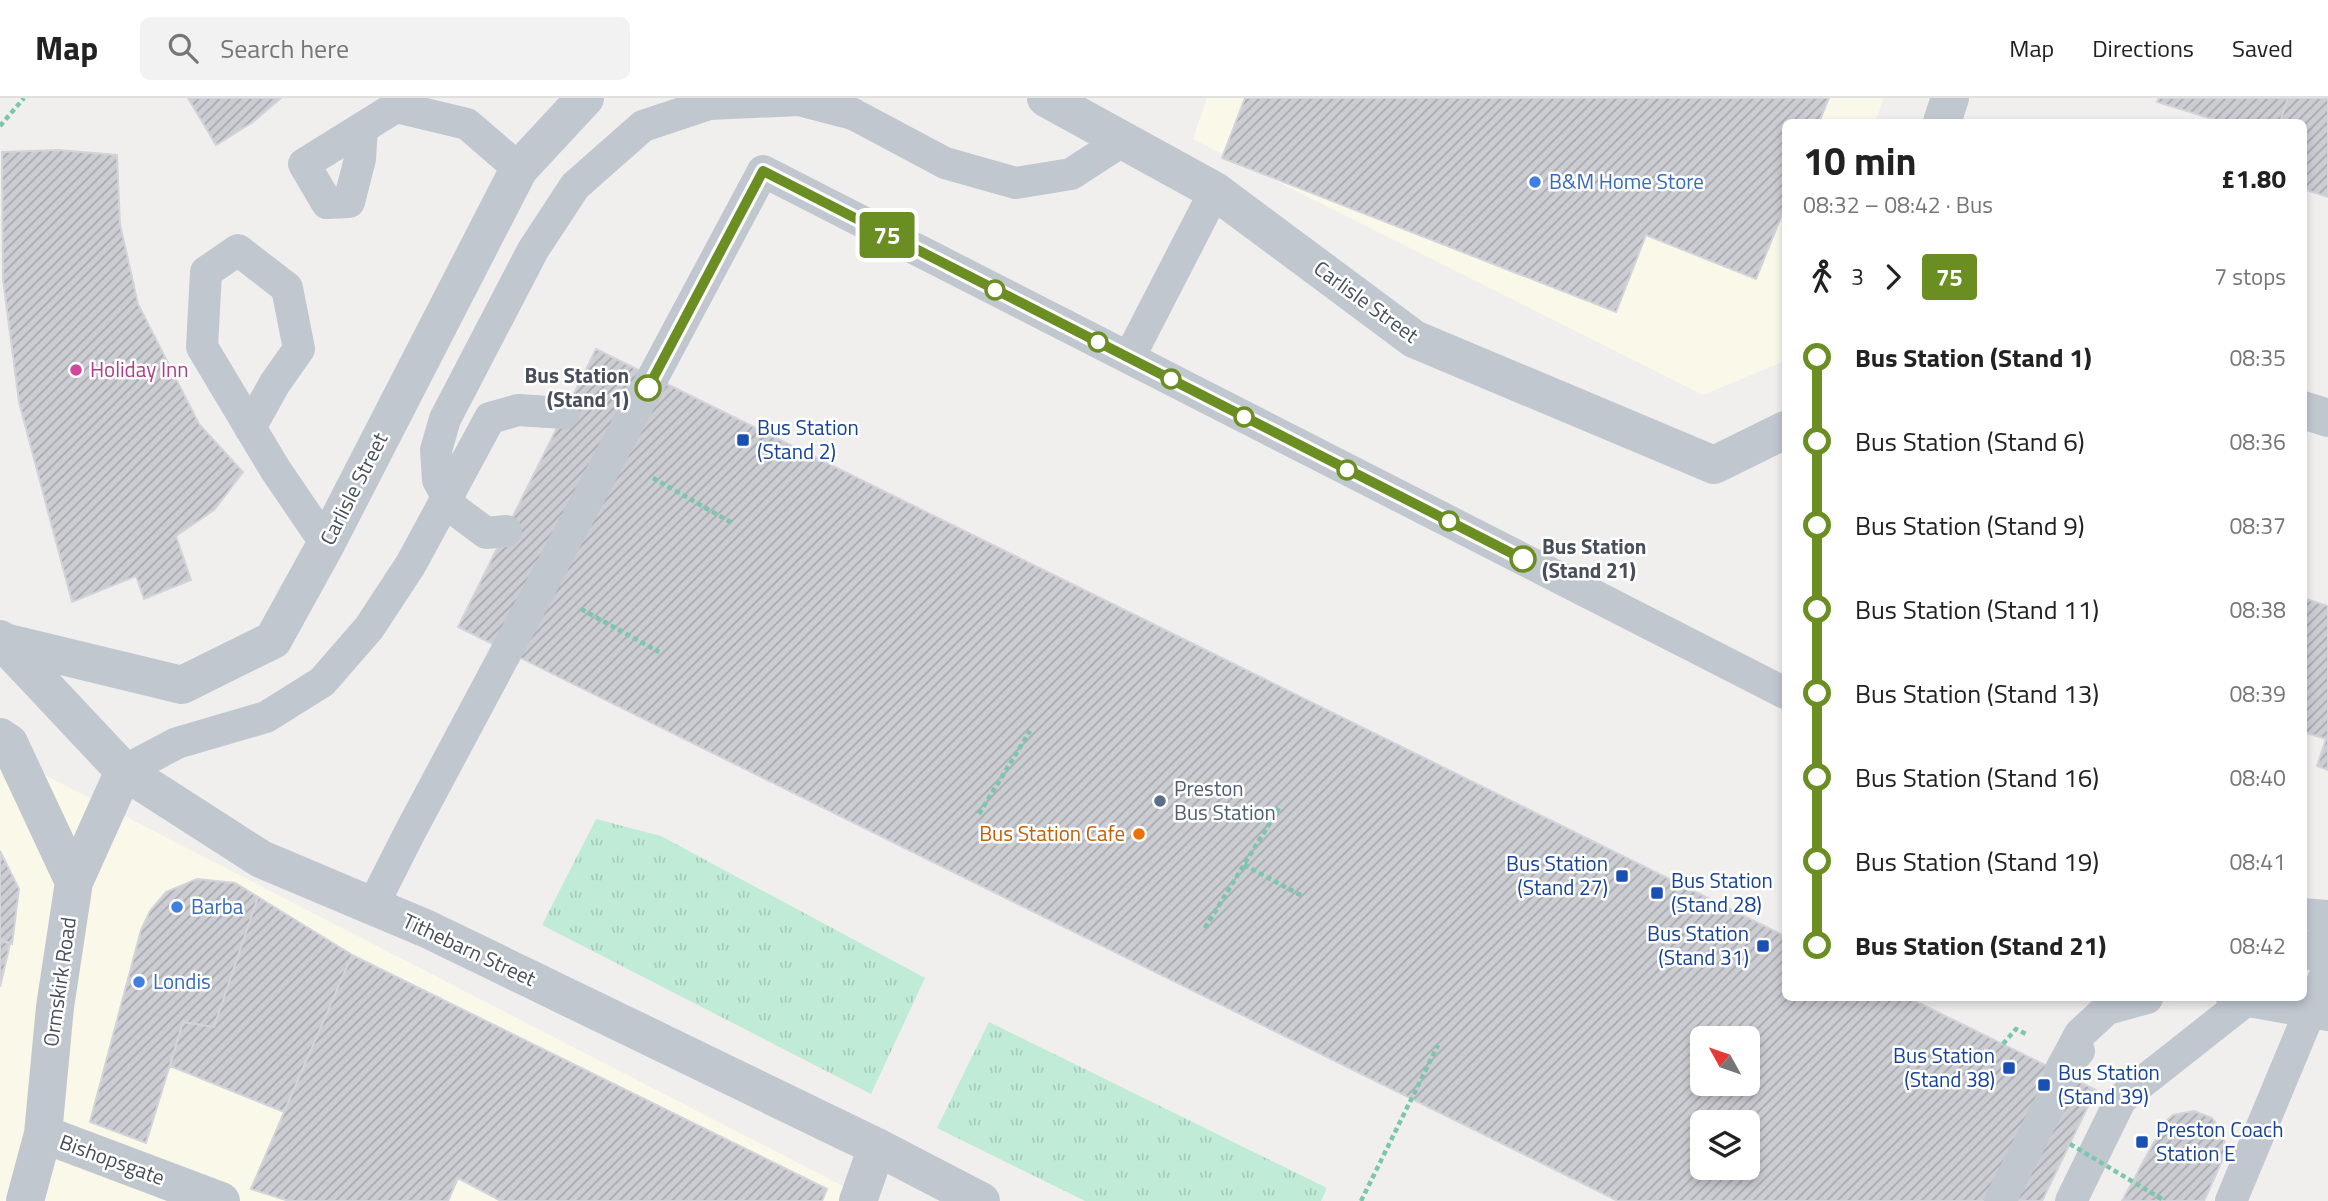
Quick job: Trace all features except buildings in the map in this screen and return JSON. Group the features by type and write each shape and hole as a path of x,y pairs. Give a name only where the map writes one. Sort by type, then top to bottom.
{"street":[{"name":"Carlisle Street","path":"2,640 182,685 273,640 326,544 519,169 585,98"},
{"name":"Carlisle Street","path":"1046,98 1214,191 1414,340 1714,465 1782,431"},
{"path":"1943,119 1950,98"},
{"path":"2307,411 2328,418"},
{"name":"Tithebarn Street","path":"2,640 124,771 261,859 468,948 877,1147 981,1201"},
{"path":"0,737 9,743 74,882"},
{"name":"Ormskirk Road","path":"25,1201 43,1135 55,1007 74,882 124,771"},
{"name":"Bishopsgate","path":"43,1135 221,1201"},
{"path":"858,1201 877,1147"}],"lane":[{"path":"506,531 486,533 454,509 438,480 436,450 445,419 533,250 575,186 643,126 709,104 799,100 853,114 945,163 1016,183 1071,174 1122,142"},
{"path":"362,128 396,107 467,124 519,169"},
{"path":"372,907 763,171 1782,691"},
{"path":"1129,358 1214,191"},
{"path":"250,428 275,383 299,349 287,288 238,250 205,272 202,347 250,428 275,469 326,544"},
{"path":"124,771 177,743 266,717 322,682 369,628 411,564 490,418 518,410 564,413"},
{"path":"2307,914 2328,916"},
{"path":"2307,952 2328,935"},
{"path":"2231,1201 2328,968"},
{"path":"2000,1201 2074,1057 2123,1001"},
{"path":"2060,1071 2080,1034 2107,1009 2136,1001"},
{"path":"2071,1201 2121,1100 2245,1001"},
{"path":"2249,1001 2328,1015"}],"path":[{"path":"0,127 24,98"},
{"path":"650,477 732,523"},
{"path":"574,605 659,652"},
{"path":"979,814 1030,730"},
{"path":"1205,928 1279,808"},
{"path":"1244,865 1304,897"},
{"path":"1361,1201 1438,1045"},
{"path":"2070,1144 2165,1201"}],"shaded area":[{"name":"B&M Home Store","path":"1207,98 1884,98 1876,119 1782,119 1782,362 1703,395 1193,139"},
{"path":"0,752 872,1201 0,1201"}],"green space":[{"path":"596,819 661,836 925,978 871,1094 542,925"},
{"path":"989,1022 1327,1188 1321,1201 1085,1201 937,1128"}],"bus line":[{"name":"75","path":"648,388 763,171 1523,559"}],"place":[{"name":"B&M Home Store","path":"1535,182"},
{"name":"Holiday Inn","path":"76,370"},
{"name":"Bus Station (Stand 1)","path":"648,388"},
{"name":"Bus Station (Stand 2)","path":"743,440"},
{"name":"Bus Station (Stand 21)","path":"1523,559"},
{"name":"Preston Bus Station","path":"1160,801"},
{"name":"Bus Station Cafe","path":"1139,834"},
{"name":"Bus Station (Stand 27)","path":"1622,876"},
{"name":"Bus Station (Stand 28)","path":"1657,893"},
{"name":"Barba","path":"177,907"},
{"name":"Bus Station (Stand 31)","path":"1763,946"},
{"name":"Londis","path":"139,982"},
{"name":"Bus Station (Stand 38)","path":"2009,1068"},
{"name":"Bus Station (Stand 39)","path":"2044,1085"},
{"name":"Preston Coach Station E","path":"2142,1142"}]}
